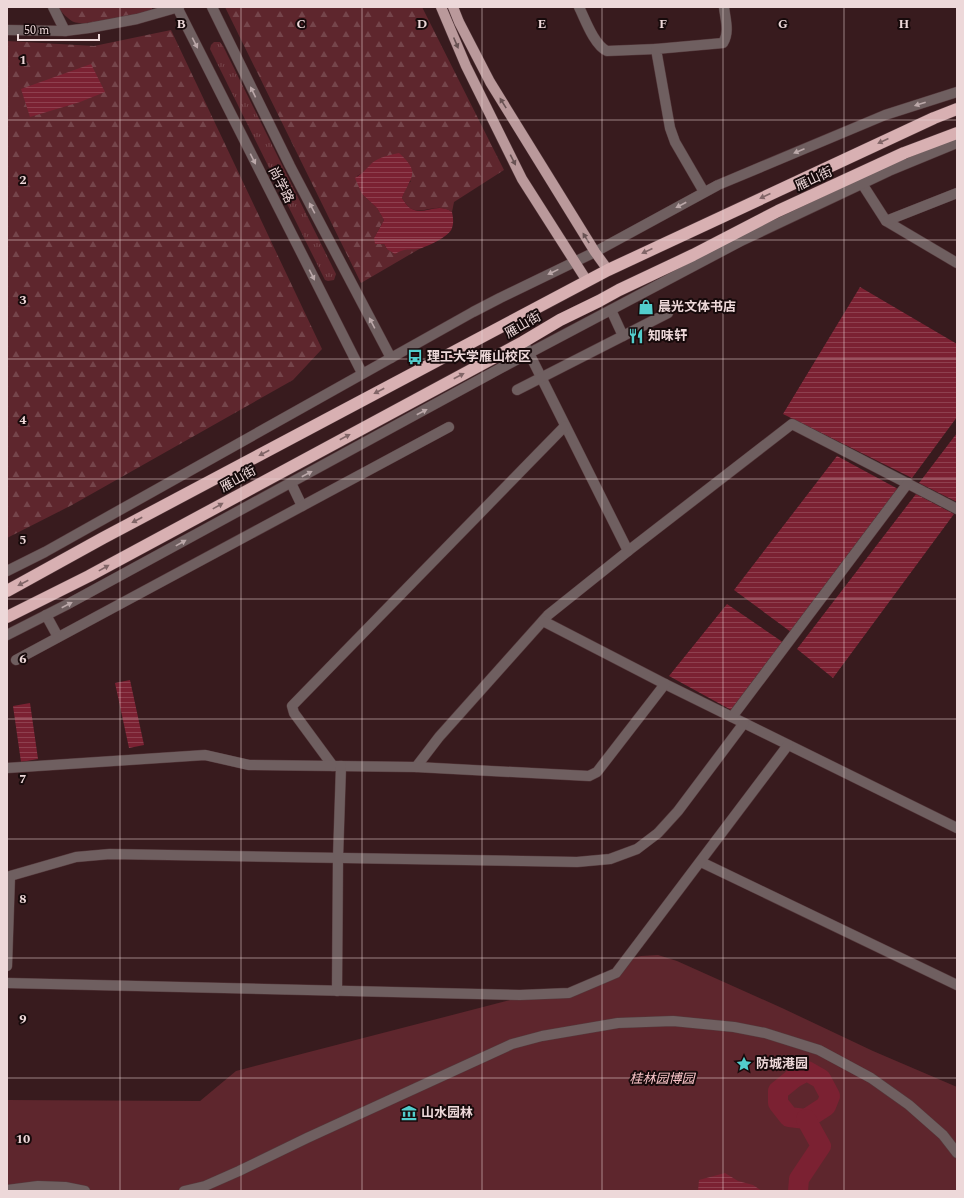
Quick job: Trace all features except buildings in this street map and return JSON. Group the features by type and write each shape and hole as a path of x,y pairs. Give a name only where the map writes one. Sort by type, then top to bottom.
{"highway":[{"name":"雁山街","path":"7,591 586,281 926,121 957,109"},
{"name":"雁山街","path":"7,617 89,576 523,342 560,320 693,255 778,211 859,179 904,153 957,133"}],"main road":[{"path":"441,7 466,66 522,179 586,281"},
{"path":"453,7 459,22 490,82 595,252 608,270"}],"street":[{"path":"53,7 66,31"},
{"path":"7,30 66,31 89,28 137,19 178,7"},
{"name":"尚学路","path":"178,7 362,373"},
{"name":"尚学路","path":"212,7 290,166 391,358"},
{"path":"579,7 597,42 607,51 656,49 723,43 726,38 727,31 724,7"},
{"path":"656,49 670,128 675,142 704,192"},
{"path":"7,571 45,552 362,373 500,298 595,252 704,192 885,115 957,92"},
{"path":"7,635 611,310 859,179 889,171 957,143"},
{"path":"859,179 886,221 957,263"},
{"path":"886,221 957,193"},
{"path":"611,310 623,336"},
{"path":"517,390 668,314"},
{"path":"523,342 628,551"},
{"path":"416,767 439,738 548,615 792,424 957,509"},
{"path":"338,991 337,766 294,713 292,706 565,426"},
{"path":"16,660 449,427"},
{"path":"291,483 302,506"},
{"path":"732,717 908,483"},
{"path":"46,615 58,637"},
{"path":"543,621 665,684 957,828"},
{"path":"7,768 205,755 249,765 416,767 589,776 597,772 665,684"},
{"path":"7,966 10,876 76,857 110,854 577,862 610,859 637,849 658,833 678,811 744,723"},
{"path":"7,983 520,995 569,993 616,973 788,745"},
{"path":"701,862 957,985"},
{"path":"184,1191 205,1186 239,1171 307,1138 512,1044 542,1036 618,1024 673,1021 734,1027 764,1033 820,1050 872,1078 909,1105 943,1136 957,1153"},
{"path":"7,1190 38,1186 65,1187 85,1191"}],"green space":[{"path":"58,7 152,7 152,11 112,20 80,23 70,20"},
{"path":"225,7 422,7 504,170 454,202 452,212 441,208 415,210 410,208 402,198 406,187 411,181 373,163 364,172 357,176 362,194 377,208 384,220 374,238 384,244 387,249 421,248 361,283"},
{"path":"171,30 322,349 293,380 72,505 7,538 7,41 94,46"},
{"path":"214,42 220,42 223,46 336,274 334,280 325,280 210,49"},
{"name":"桂林园博园","path":"658,955 677,961 873,1051 957,1087 957,1191 7,1191 7,1100 200,1101 236,1071 514,999 564,998 632,958"}],"shaded area":[{"path":"91,64 105,92 80,102 30,117 21,89"},
{"path":"399,153 410,165 412,170 411,179 402,198 407,205 410,208 420,211 435,208 446,209 452,212 453,226 448,234 430,245 395,254 387,249 384,244 375,244 374,238 384,220 377,208 362,194 355,178 378,159"},
{"path":"860,287 957,344 957,417 912,478 783,414"},
{"path":"957,433 957,502 919,483"},
{"path":"837,456 898,489 791,632 734,590"},
{"path":"916,494 954,514 833,678 797,649"},
{"path":"727,604 784,643 733,711 669,676"},
{"path":"130,680 144,745 129,748 115,683"},
{"path":"30,703 38,759 21,762 13,706"},
{"path":"725,1173 738,1181 753,1185 762,1191 698,1191 699,1180"}],"waterway":[{"path":"807,1071 821,1079 830,1096 826,1106 806,1119 789,1117 778,1103 778,1091 794,1078 807,1071"},
{"path":"798,1191 799,1179 821,1146 806,1119"}],"place":[{"name":"晨光文体书店","path":"646,307"},
{"name":"知味轩","path":"636,336"},
{"name":"理工大学雁山校区","path":"415,357"},
{"name":"防城港园","path":"744,1064"},
{"name":"山水园林","path":"409,1113"}]}
